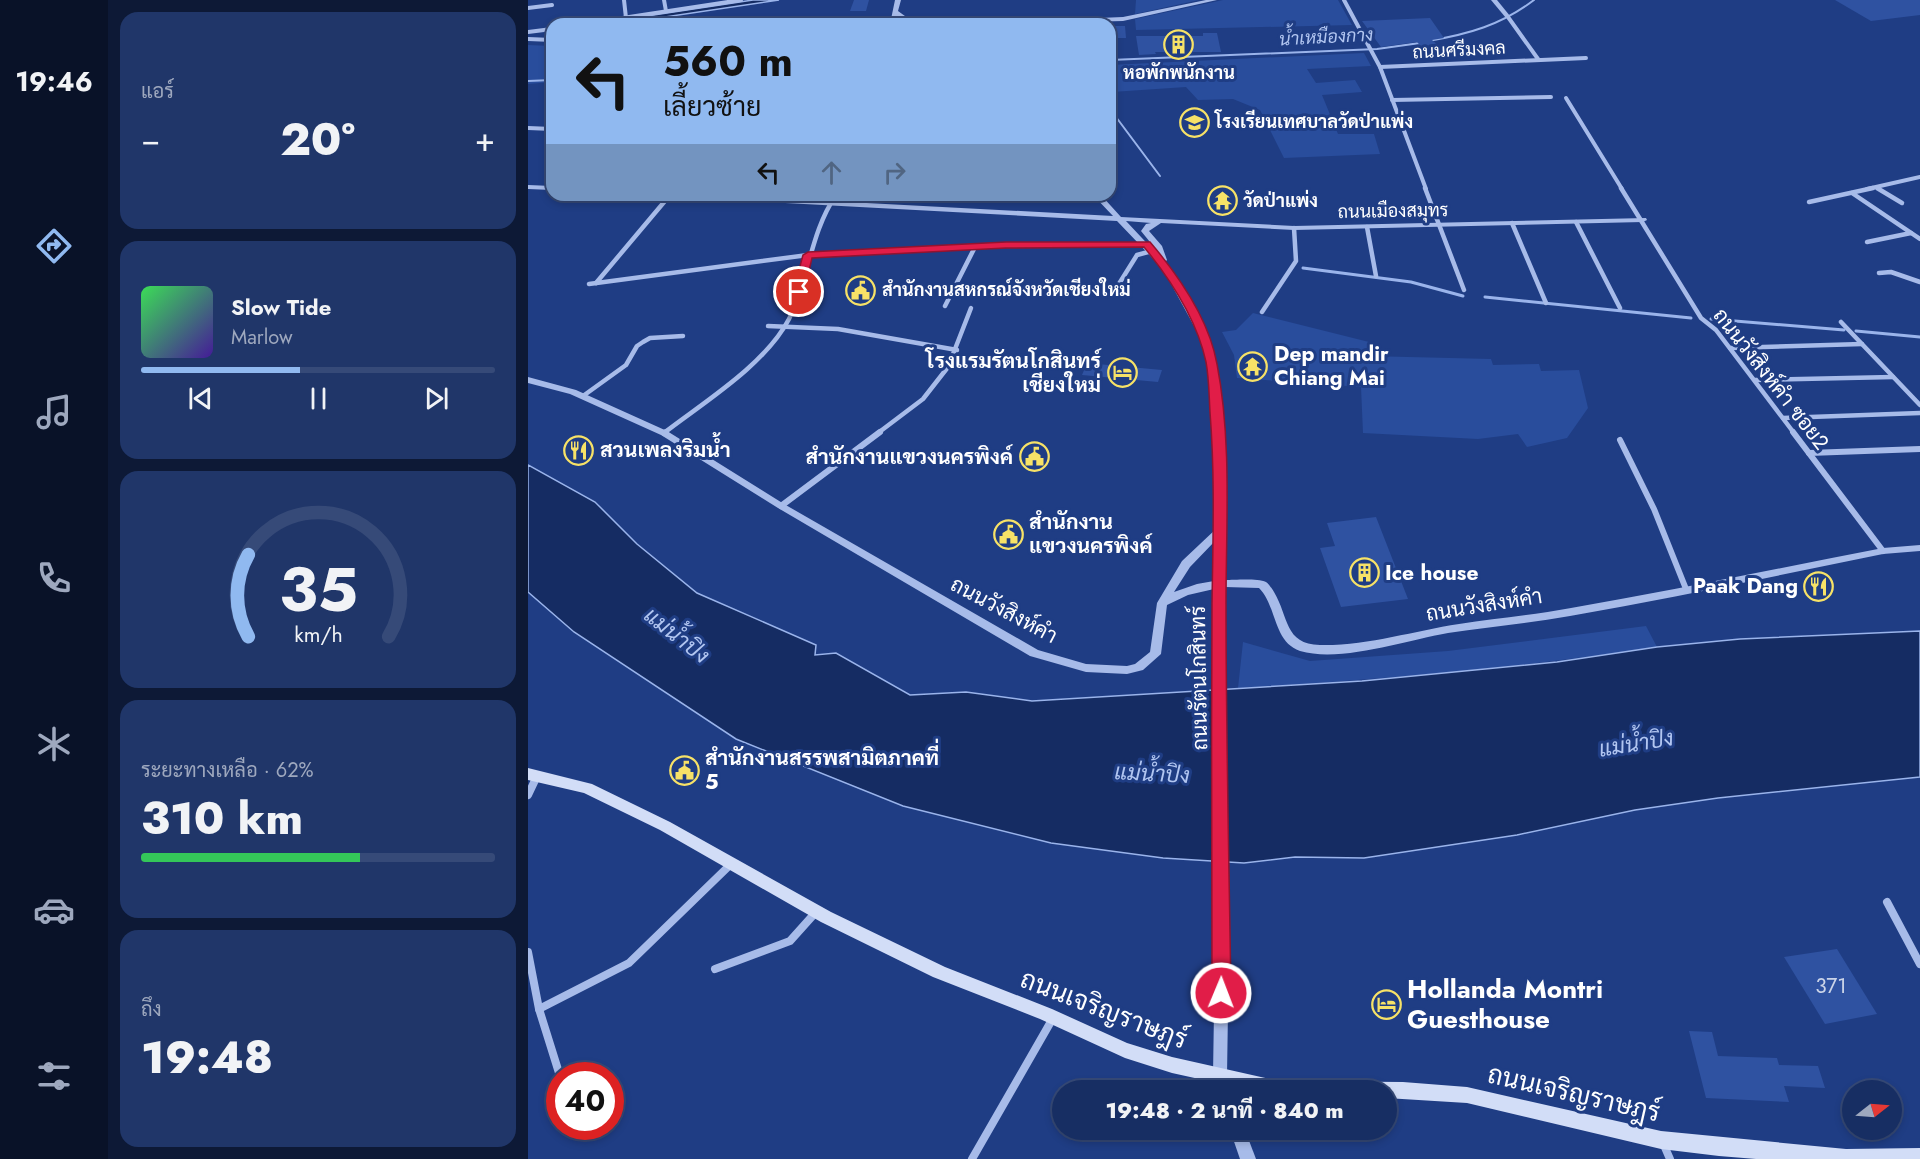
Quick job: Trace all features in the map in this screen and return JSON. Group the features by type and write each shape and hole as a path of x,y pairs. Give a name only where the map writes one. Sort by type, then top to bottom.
{"main road":[{"name":"ถนนเจริญราษฎร์","path":"532,775 587,788 665,826 816,912 939,972 1053,1017 1125,1050 1214,1080"},
{"name":"ถนนเจริญราษฎร์","path":"1397,1090 1467,1095 1661,1140 1790,1155 1846,1158 1920,1157"}],"street":[{"path":"624,0 626,18 709,2 741,0"},
{"path":"664,0 666,11"},
{"path":"894,18 898,0"},
{"path":"1116,19 1214,0"},
{"path":"1344,0 1380,67 1464,291"},
{"path":"1494,0 1538,59"},
{"path":"528,8 552,5"},
{"path":"896,12 904,18"},
{"path":"528,32 546,30"},
{"path":"528,39 546,40"},
{"name":"ถนนศรีมงคล","path":"1380,67 1586,58"},
{"path":"1392,100 1551,97"},
{"name":"ถนนวังสิงห์คำ ซอย2","path":"1566,98 1643,220 1701,318 1716,330 1883,551"},
{"path":"528,128 546,129"},
{"path":"1809,202 1920,177"},
{"path":"528,187 546,188"},
{"path":"1876,187 1902,203"},
{"path":"1852,193 1920,239"},
{"path":"597,283 665,201"},
{"name":"ถนนเมืองสมุทร","path":"778,201 1294,228 1643,220"},
{"path":"664,433 767,348 785,324 797,297 808,255 831,201"},
{"name":"ถนนรัตนโกสินทร์","path":"1103,201 1166,268 1204,337 1212,364 1221,529 1219,601 1223,1080"},
{"path":"1163,221 1149,226 1145,231 1158,246 1166,268"},
{"path":"1576,222 1620,308"},
{"path":"1512,223 1546,303"},
{"path":"1367,227 1376,276"},
{"path":"1262,312 1296,261 1294,228"},
{"path":"1867,242 1911,233"},
{"path":"589,284 808,255 975,246 1149,248"},
{"path":"945,306 975,246"},
{"path":"1112,295 1137,255 1149,248"},
{"path":"1879,273 1891,272 1920,282"},
{"path":"781,506 867,440 909,412 948,367 957,350 971,308"},
{"path":"1841,322 1920,405"},
{"path":"768,326 785,324 851,332 957,350"},
{"path":"583,396 626,365 636,346 651,338 683,336"},
{"path":"1730,348 1862,344"},
{"path":"1755,380 1893,376"},
{"name":"ถนนวังสิงห์คำ","path":"528,380 545,383 583,396 664,433 781,506 1034,653 1070,665 1106,670 1127,670 1149,661 1155,654 1158,642 1162,603 1183,591 1219,586 1262,585 1274,598 1286,634 1291,641 1301,646 1319,649 1340,649 1447,629 1570,612 1883,551 1920,548"},
{"path":"1784,418 1920,413"},
{"path":"1620,440 1654,509 1686,589"},
{"path":"1809,453 1920,449"},
{"path":"1162,603 1186,564 1221,529"},
{"path":"528,795 532,775"},
{"path":"539,1009 629,963 730,864"},
{"path":"1887,902 1920,964"},
{"path":"716,969 790,941 816,912"},
{"path":"528,952 539,1009 556,1062"},
{"path":"972,1159 1053,1017"},
{"path":"1242,1140 1248,1159"},
{"path":"1661,1140 1670,1159"}],"shaded area":[{"path":"1136,0 1199,0 1135,14"},
{"path":"1223,0 1338,0 1352,25 1136,30 1135,19"},
{"path":"528,45 546,46 546,82 528,84"},
{"path":"1364,53 1371,66 1307,69 1316,83 1355,80 1362,92 1322,95 1338,134 1374,134 1380,154 1284,158 1260,110 1233,99 1198,100 1186,87 1116,92 1116,65"},
{"path":"1253,313 1369,342 1367,356 1491,359 1493,365 1539,364 1541,371 1579,370 1588,408 1567,438 1527,447 1518,434 1478,439 1363,433 1361,387 1237,378 1234,355 1222,332 1236,330"},
{"path":"1646,626 1657,647 1448,672 1238,688 1243,642 1310,661 1448,651"}],"water":[{"path":"753,0 779,0 658,18 634,18"},
{"name":"แม่น้ำปิง","path":"528,465 595,502 637,544 697,593 816,645 815,655 836,653 910,695 966,692 1032,701 1362,681 1557,662 1657,647 1740,639 1920,631 1920,777 1718,798 1635,810 1517,835 1364,858 1295,857 1244,863 1163,858 1051,843 903,806 736,739 574,632 528,592"}],"building":[{"path":"854,0 869,0 866,11 850,11"},
{"path":"1835,0 1920,0 1920,15 1871,21"},
{"path":"1430,18 1444,38 1432,40 1446,52 1427,53 1417,42 1381,47 1362,21"},
{"path":"1116,26 1125,26 1126,38 1116,38"},
{"path":"1203,33 1217,33 1221,52 1155,52 1156,54 1139,55 1136,36 1203,36"},
{"name":"โรงแรมรัตนโกสินทร์ เชียงใหม่","path":"1087,363 1162,370 1158,382 1082,375"},
{"name":"Ice house","path":"1376,517 1408,599 1341,607 1320,548 1335,546 1327,523"},
{"path":"1837,949 1877,1014 1825,1024 1784,957"},
{"path":"1689,1031 1712,1032 1718,1056 1777,1058 1779,1065 1818,1066 1825,1088 1784,1086 1789,1102 1706,1098"}],"waterway":[{"name":"น้ำเหมืองกาง","path":"1428,41 1457,35 1497,22 1534,0"},
{"name":"น้ำเหมืองกาง","path":"1116,60 1377,49 1420,43"},
{"name":"น้ำเหมืองกาง","path":"528,81 546,80"},
{"path":"1116,117 1160,176"},
{"path":"1303,268 1411,282 1463,296"},
{"path":"1485,297 1691,318"},
{"path":"1711,319 1844,330"},
{"path":"1856,331 1920,337"}],"place":[{"name":"หอพักพนักงาน","path":"1179,44"},
{"name":"โรงเรียนเทศบาลวัดป่าแพ่ง","path":"1194,122"},
{"name":"วัดป่าแพ่ง","path":"1222,201"},
{"name":"สำนักงานสหกรณ์จังหวัดเชียงใหม่","path":"861,290"},
{"name":"Dep mandir Chiang Mai","path":"1253,366"},
{"name":"โรงแรมรัตนโกสินทร์ เชียงใหม่","path":"1122,373"},
{"name":"สวนเพลงริมน้ำ","path":"579,450"},
{"name":"สำนักงานแขวงนครพิงค์","path":"1034,457"},
{"name":"สำนักงาน แขวงนครพิงค์","path":"1008,534"},
{"name":"Ice house","path":"1364,573"},
{"name":"Paak Dang","path":"1819,586"},
{"name":"สำนักงานสรรพสามิตภาคที่ 5","path":"684,770"},
{"name":"Hollanda Montri Guesthouse","path":"1386,1004"}],"route":[{"path":"799,292 808,255 1006,245 1146,244 1166,268 1184,296 1204,337 1212,364 1222,514 1219,601 1221,993"}]}
